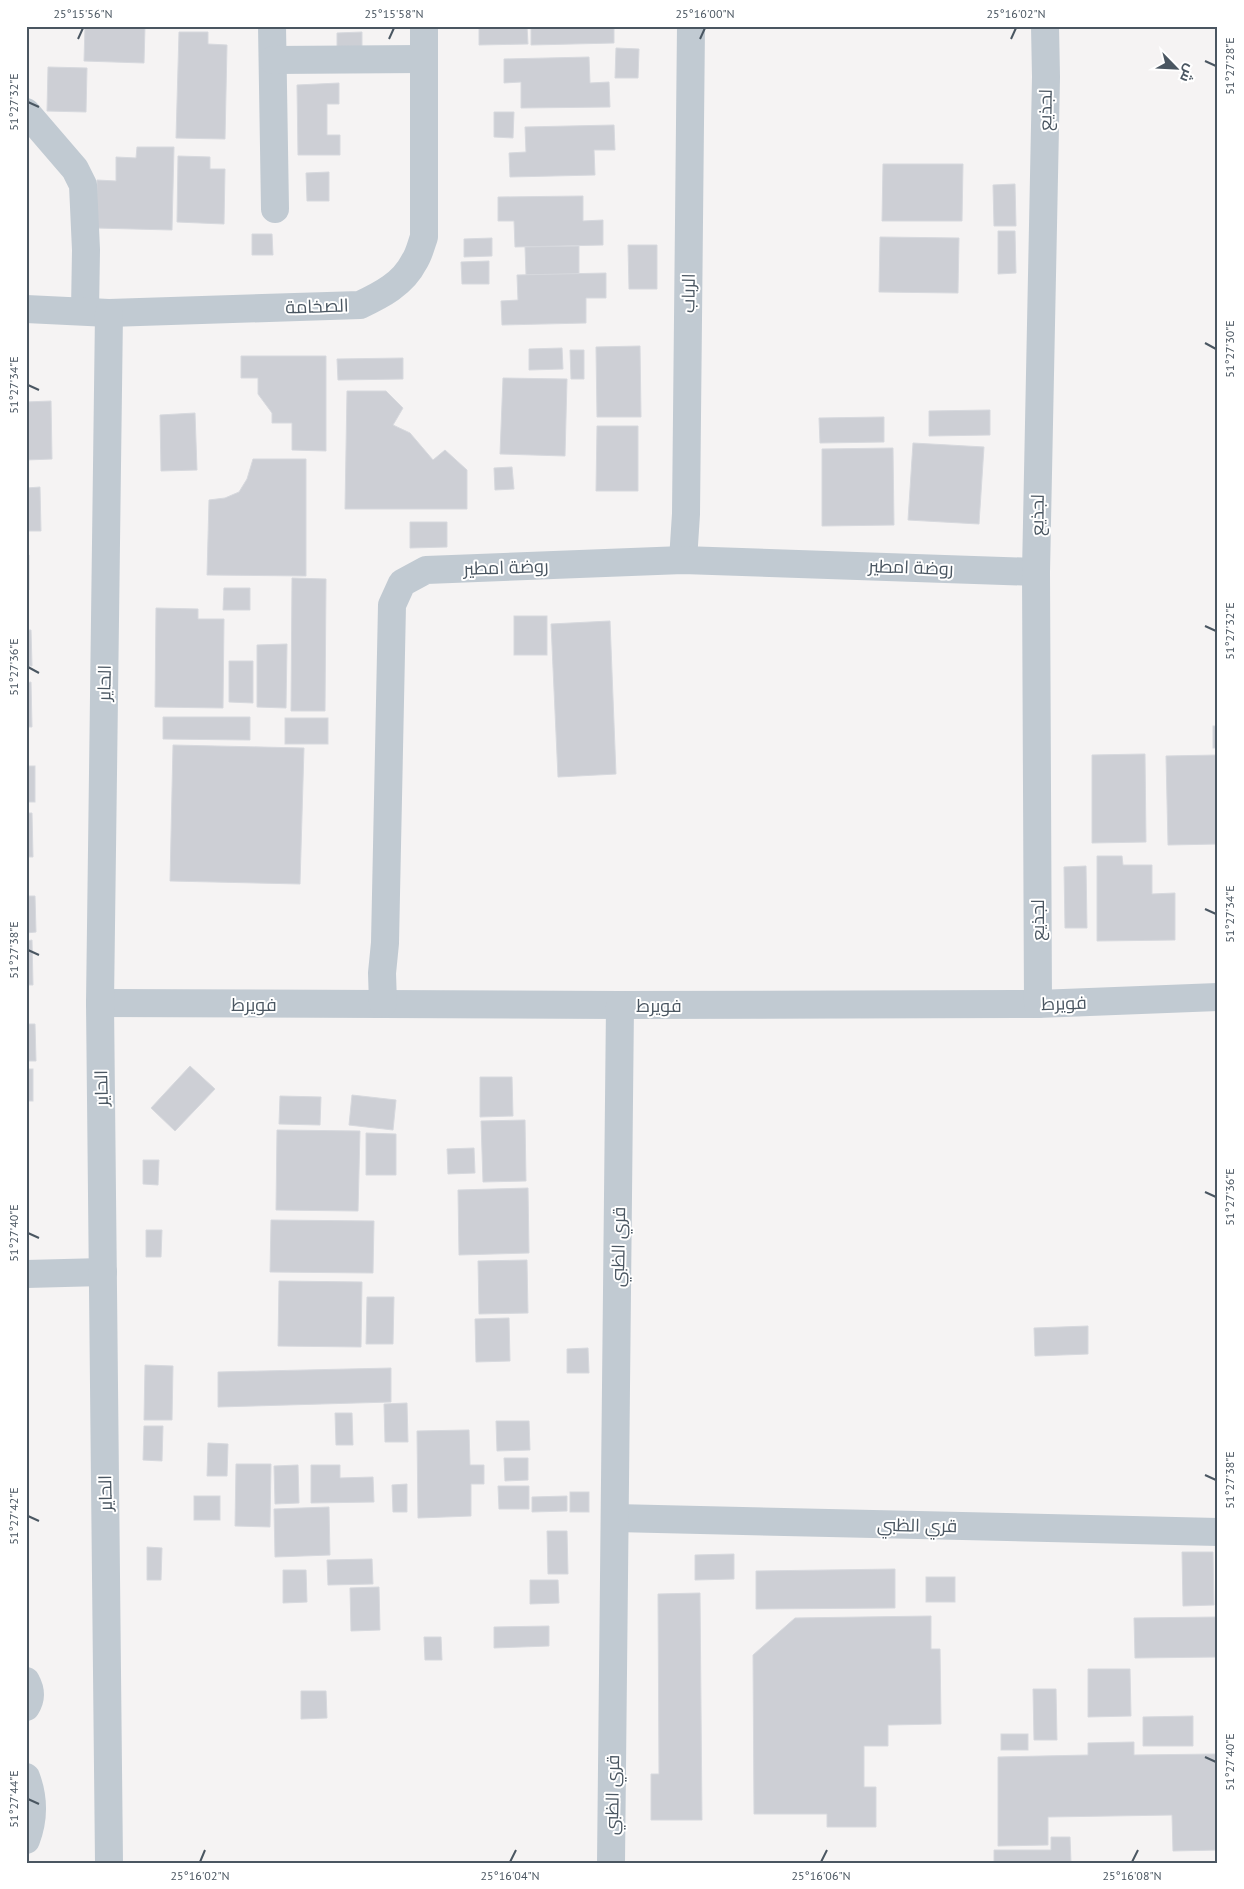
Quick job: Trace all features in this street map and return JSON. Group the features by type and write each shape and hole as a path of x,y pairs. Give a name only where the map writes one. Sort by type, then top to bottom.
{"street":[{"path":"272,26 275,209"},
{"path":"413,26 424,26"},
{"name":"الصخامة","path":"26,309 97,312 360,305 384,294 400,281 414,262 424,237 424,26"},
{"name":"الرباب","path":"682,560 686,514 691,26"},
{"name":"لجذيع","path":"1038,1004 1036,572 1046,77 1045,26"},
{"path":"273,60 423,59"},
{"name":"الحاير","path":"26,112 75,169 83,185 86,250 97,312 102,1272 109,1863"},
{"name":"روضة امطير","path":"384,1003 382,973 385,942 392,605 402,584 426,570 682,560 1036,572"},
{"name":"فويرط","path":"100,1003 323,1005 384,1003 620,1005 1038,1004 1218,997"},
{"name":"قري الظبي","path":"611,1863 620,1005"},
{"path":"26,1274 102,1272"},
{"name":"قري الظبي","path":"615,1518 1218,1532"},
{"path":"26,1681 30,1697 26,1707"},
{"path":"26,1778 32,1798 32,1816 26,1840"}],"building":[{"path":"85,26 145,26 144,63 84,61"},
{"path":"479,26 527,26 528,44 479,45"},
{"path":"531,26 614,26 614,43 531,45"},
{"path":"179,32 208,32 208,44 227,45 225,139 176,138"},
{"path":"362,32 362,50 337,51 337,33"},
{"path":"616,48 639,49 638,78 615,78"},
{"path":"589,57 590,83 609,82 610,107 521,108 521,82 504,83 504,59"},
{"path":"48,67 87,68 86,112 47,111"},
{"path":"339,83 339,104 327,104 327,135 340,135 340,155 298,155 297,85"},
{"path":"494,112 514,112 513,138 494,137"},
{"path":"614,125 615,150 594,150 595,175 510,177 509,153 526,152 525,127"},
{"path":"137,147 174,147 172,230 96,228 97,180 116,181 116,157 136,158"},
{"path":"178,156 210,157 210,169 225,169 224,224 177,222"},
{"path":"883,164 963,164 962,221 882,221"},
{"path":"329,172 329,201 307,201 306,173"},
{"path":"1015,184 1016,226 994,226 993,185"},
{"path":"583,196 583,221 603,220 603,245 515,247 514,221 498,221 498,197"},
{"path":"998,231 1015,231 1016,273 998,274"},
{"path":"252,234 272,234 273,255 252,255"},
{"path":"880,237 959,238 958,293 879,292"},
{"path":"492,238 492,256 464,257 464,239"},
{"path":"628,245 657,245 657,289 629,289"},
{"path":"579,246 579,274 526,275 525,247"},
{"path":"489,261 489,284 462,284 461,262"},
{"path":"606,273 606,298 586,298 586,323 502,325 501,301 518,300 517,275"},
{"path":"640,346 641,417 597,417 596,347"},
{"path":"562,348 563,369 529,370 529,349"},
{"path":"570,350 584,350 584,379 571,379"},
{"path":"241,356 326,356 326,451 292,450 292,423 272,423 272,413 258,394 258,378 241,378"},
{"path":"403,358 403,379 338,380 337,359"},
{"path":"503,378 567,379 565,456 500,454"},
{"path":"347,391 386,391 403,408 393,425 410,433 433,460 445,450 467,470 467,509 345,509"},
{"path":"51,401 52,459 26,460 26,402"},
{"path":"990,410 990,435 929,436 929,411"},
{"path":"195,413 197,470 161,471 160,415"},
{"path":"884,417 884,442 820,443 819,418"},
{"path":"597,426 638,426 638,491 596,491"},
{"path":"913,443 984,447 979,524 908,520"},
{"path":"893,448 894,525 822,526 822,449"},
{"path":"253,459 306,459 306,576 207,575 209,500 225,498 239,492 247,479"},
{"path":"26,466 27,488 40,487 41,531 26,531"},
{"path":"512,467 514,489 495,490 494,468"},
{"path":"410,522 447,522 447,547 410,548"},
{"path":"29,555 29,590 26,590 26,556"},
{"path":"292,578 326,579 325,711 291,711"},
{"path":"224,588 250,588 250,610 223,610"},
{"path":"156,608 198,609 198,619 224,619 223,708 155,707"},
{"path":"514,616 547,616 547,655 514,655"},
{"path":"610,621 616,774 558,777 551,624"},
{"path":"26,630 31,630 32,666 26,666"},
{"path":"287,644 286,708 257,707 257,645"},
{"path":"229,661 253,661 253,703 229,702"},
{"path":"31,682 32,727 26,727 26,683"},
{"path":"163,717 250,717 250,740 163,739"},
{"path":"285,718 328,718 328,744 285,744"},
{"path":"1213,726 1218,726 1218,748 1213,748"},
{"path":"173,745 304,748 300,884 170,881"},
{"path":"1145,754 1146,842 1092,843 1092,755"},
{"path":"1218,755 1218,844 1168,845 1166,756"},
{"path":"26,766 35,766 35,802 26,802"},
{"path":"26,813 32,813 33,857 26,857"},
{"path":"1097,856 1122,856 1123,865 1152,865 1152,894 1175,893 1175,940 1097,941"},
{"path":"1086,866 1087,928 1065,928 1064,867"},
{"path":"26,896 35,896 36,932 26,933"},
{"path":"32,940 33,985 26,985 26,941"},
{"path":"26,1024 35,1024 36,1061 26,1061"},
{"path":"190,1066 215,1089 175,1131 151,1108"},
{"path":"26,1069 33,1069 33,1101 26,1101"},
{"path":"480,1077 512,1077 513,1116 480,1117"},
{"path":"352,1095 396,1100 393,1130 349,1125"},
{"path":"280,1096 321,1097 320,1125 279,1124"},
{"path":"525,1120 526,1181 483,1182 481,1121"},
{"path":"277,1130 360,1131 358,1211 276,1210"},
{"path":"366,1133 396,1134 396,1175 366,1175"},
{"path":"474,1148 475,1173 448,1174 447,1149"},
{"path":"143,1160 159,1160 158,1185 143,1184"},
{"path":"528,1188 529,1253 459,1255 458,1190"},
{"path":"271,1220 374,1221 373,1273 270,1272"},
{"path":"146,1230 162,1230 161,1257 146,1257"},
{"path":"527,1260 528,1313 479,1314 478,1261"},
{"path":"279,1281 362,1282 361,1347 278,1346"},
{"path":"367,1297 394,1297 393,1344 366,1344"},
{"path":"509,1318 510,1361 476,1362 475,1319"},
{"path":"1088,1326 1088,1354 1035,1356 1034,1328"},
{"path":"588,1348 589,1373 567,1373 567,1349"},
{"path":"145,1365 173,1366 172,1420 144,1420"},
{"path":"391,1368 391,1402 218,1407 218,1372"},
{"path":"407,1403 408,1442 385,1442 384,1404"},
{"path":"335,1413 352,1413 353,1445 336,1445"},
{"path":"496,1421 529,1421 530,1450 497,1451"},
{"path":"144,1426 163,1426 162,1461 143,1460"},
{"path":"469,1430 470,1465 484,1465 484,1484 471,1484 471,1516 418,1518 417,1431"},
{"path":"208,1443 228,1444 227,1476 207,1476"},
{"path":"504,1458 528,1458 528,1480 505,1481"},
{"path":"236,1464 271,1464 270,1527 235,1526"},
{"path":"298,1465 299,1503 275,1504 274,1466"},
{"path":"311,1465 340,1465 340,1478 373,1477 374,1502 311,1503"},
{"path":"407,1484 407,1512 393,1512 392,1485"},
{"path":"498,1486 529,1486 529,1509 499,1509"},
{"path":"570,1492 589,1492 589,1512 570,1512"},
{"path":"194,1496 220,1496 220,1520 194,1520"},
{"path":"567,1496 567,1511 532,1512 532,1497"},
{"path":"329,1507 330,1555 275,1557 274,1509"},
{"path":"547,1531 567,1531 568,1574 548,1574"},
{"path":"147,1547 162,1548 161,1580 147,1580"},
{"path":"1182,1552 1213,1552 1214,1605 1183,1606"},
{"path":"734,1554 734,1579 695,1580 695,1555"},
{"path":"372,1559 373,1584 328,1585 327,1560"},
{"path":"895,1569 895,1608 756,1609 756,1571"},
{"path":"283,1570 306,1570 307,1602 283,1603"},
{"path":"926,1577 955,1577 955,1602 926,1602"},
{"path":"530,1580 558,1580 559,1603 530,1604"},
{"path":"379,1587 380,1630 351,1631 350,1588"},
{"path":"700,1593 702,1820 651,1820 651,1774 659,1774 658,1594"},
{"path":"931,1616 931,1649 940,1649 941,1724 888,1725 888,1746 864,1746 864,1787 876,1787 876,1827 827,1827 827,1814 754,1814 753,1655 795,1618"},
{"path":"1218,1617 1218,1657 1135,1658 1134,1618"},
{"path":"549,1626 549,1646 494,1648 494,1627"},
{"path":"424,1637 441,1637 442,1660 425,1660"},
{"path":"1088,1669 1130,1669 1131,1716 1088,1717"},
{"path":"1033,1689 1056,1689 1057,1740 1034,1740"},
{"path":"301,1691 326,1691 327,1718 301,1719"},
{"path":"1193,1716 1193,1746 1143,1746 1143,1717"},
{"path":"1001,1734 1028,1734 1028,1750 1001,1750"},
{"path":"1134,1742 1134,1755 1218,1754 1218,1850 1173,1851 1172,1815 1048,1817 1048,1845 998,1846 998,1757 1088,1755 1088,1743"},
{"path":"1051,1837 1070,1837 1071,1863 994,1863 994,1850 1051,1850"}]}
